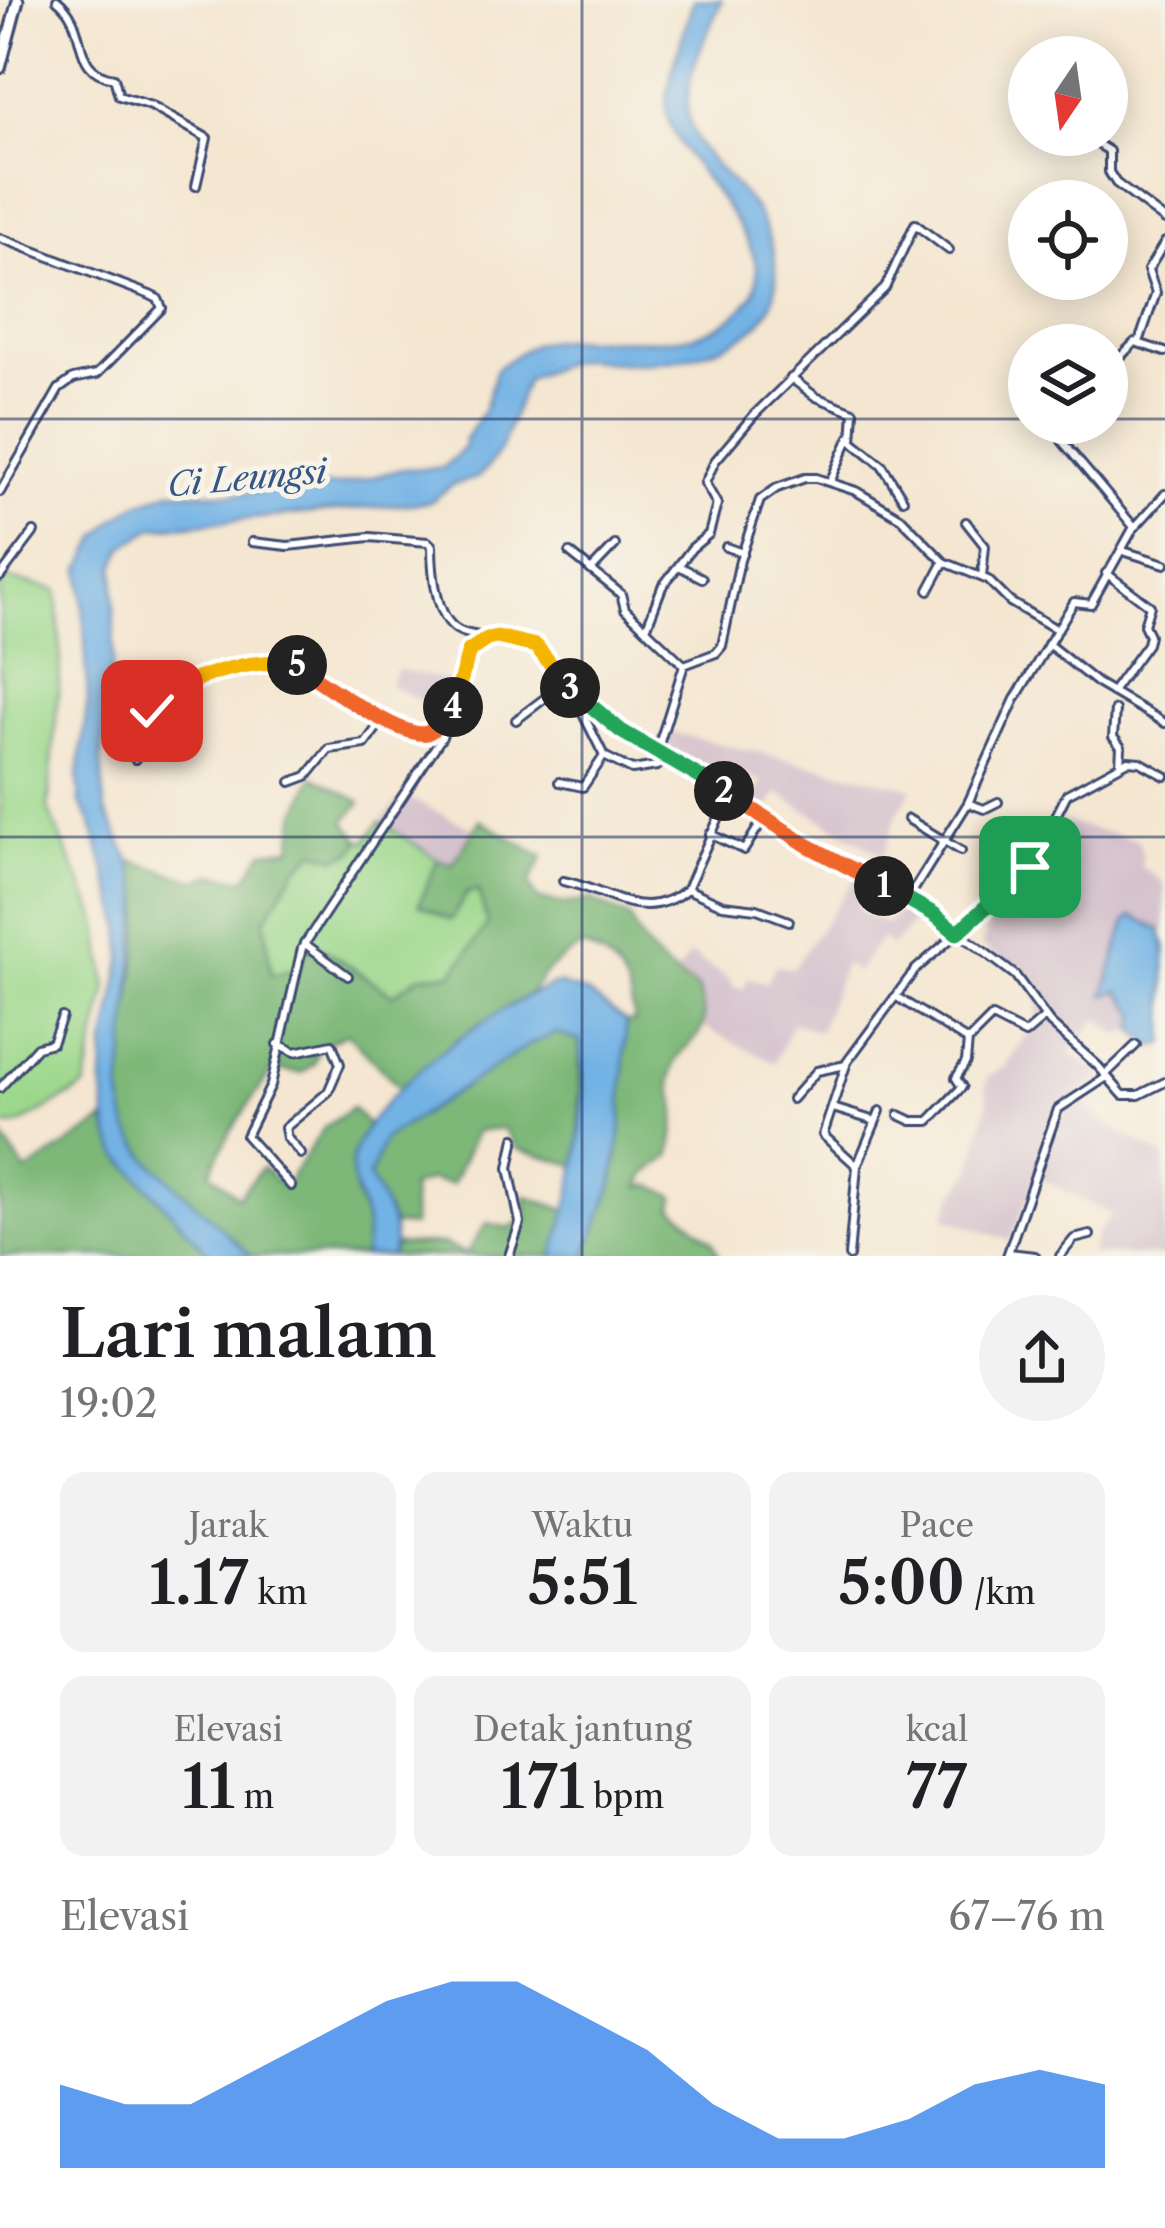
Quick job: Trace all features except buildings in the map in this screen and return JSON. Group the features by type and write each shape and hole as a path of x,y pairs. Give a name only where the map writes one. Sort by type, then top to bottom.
{"main road":[{"path":"0,68 18,0"}],"street":[{"path":"57,0 76,21 88,65 114,78 119,96 151,106 207,138 196,186"},
{"path":"1109,156 1109,172 1116,183 1165,220"},
{"path":"646,629 662,587 709,534 717,504 705,483 711,467 754,415 885,287 915,224 949,250"},
{"path":"0,238 150,295 163,308 97,374 73,379 59,389 0,492"},
{"path":"1139,342 1156,293 1148,270 1165,242"},
{"path":"1128,345 1139,342 1165,352"},
{"path":"791,378 820,399 854,412 850,437 830,482"},
{"path":"850,437 882,466 903,499"},
{"path":"1065,444 1135,526"},
{"path":"657,751 684,665 721,649 743,553 763,496 796,480 816,478 856,491 901,518 944,562 982,577 1020,609 1056,629"},
{"path":"908,899 968,803 1015,699 1073,602 1091,604 1135,526 1165,494"},
{"path":"966,522 985,546 982,577"},
{"path":"0,577 34,532"},
{"path":"252,542 283,546 370,537 428,542 432,546 432,585 457,630 487,639 527,641 544,652 574,694 604,756 632,770 657,766 667,759"},
{"path":"591,570 615,545"},
{"path":"726,547 743,553"},
{"path":"1122,551 1165,564"},
{"path":"570,553 621,594 625,608 684,665"},
{"path":"929,590 944,562"},
{"path":"678,565 702,578"},
{"path":"1106,573 1150,606 1144,625 1147,644 1112,692"},
{"path":"291,1186 246,1136 271,1085 304,944 442,737 466,657 487,639"},
{"path":"1048,644 1112,692 1165,723"},
{"path":"135,759 154,706 163,696 257,662 280,660 301,667 383,719 422,733 451,716"},
{"path":"516,720 549,695 550,679 558,671"},
{"path":"574,694 621,731 908,899 1016,975 1045,1017 1128,1096 1165,1082"},
{"path":"1115,710 1113,738 1120,745 1120,764"},
{"path":"291,782 307,776 329,749 365,744 383,719"},
{"path":"559,782 583,787 604,756"},
{"path":"857,1166 824,1135 846,1065 915,970 1030,867 1067,794 1120,764 1140,762 1165,776"},
{"path":"563,881 594,888 631,906 665,901 687,889 729,794"},
{"path":"968,803 989,808 998,802"},
{"path":"710,834 744,850 764,818"},
{"path":"908,819 961,851"},
{"path":"687,889 723,905 757,909 789,921"},
{"path":"304,944 348,976"},
{"path":"895,996 968,1041"},
{"path":"899,1115 928,1121 952,1099 963,1084 956,1078 966,1062 968,1041 994,1016 1024,1034 1045,1017"},
{"path":"0,1088 37,1047 52,1042 62,1017"},
{"path":"278,1044 295,1052 332,1044 340,1064 328,1092 285,1128 286,1138 301,1154"},
{"path":"1036,1256 1007,1254 1056,1114 1106,1076 1136,1045"},
{"path":"792,1099 817,1070 846,1065"},
{"path":"833,1108 875,1121"},
{"path":"849,1256 857,1166 880,1111"},
{"path":"509,1256 520,1223 509,1168 515,1138"},
{"path":"1060,1256 1074,1239 1090,1235"}],"shaded area":[{"path":"397,669 456,683 442,712 389,685"},
{"path":"665,731 913,788 898,812 883,856 778,793 763,814 748,803 762,782 725,764 714,782 665,757 660,748"},
{"path":"403,795 474,830 452,865 380,822"},
{"path":"1054,820 1138,840 1143,857 1140,865 1165,884 1165,930 1113,991 1138,1015 1134,1029 1119,1035 1098,1018 1070,1052 1102,1077 1076,1095 1105,1123 1165,1158 1165,1256 1091,1254 1098,1232 1112,1215 1036,1176 1010,1241 945,1218 972,1170 988,1100 988,1076 1004,1068 1037,1020 1039,997 1019,971 981,945 1000,899 1029,874"},
{"path":"855,878 870,882 857,909 870,917 887,924 906,904 920,915 892,946 881,938 857,972 844,964 819,1032 793,1022 775,1063 705,1028 706,1010 674,977 690,954 732,986 744,989 748,977 767,983 775,965 792,969"}],"green space":[{"path":"0,577 57,590 61,660 48,809 98,921 107,987 85,1087 18,1125 0,1126"},
{"path":"313,776 361,802 345,822 360,840 354,851 336,858 316,851 296,869 265,919 271,975 297,969 308,948 324,949 393,995 419,976 453,973 488,924 478,891 467,893 451,920 419,904 438,859 452,865 480,820 543,857 529,883 537,899 565,904 592,900 630,919 657,960 697,988 703,1021 674,1066 671,1084 676,1114 671,1156 646,1174 640,1187 652,1185 675,1197 673,1207 711,1240 719,1256 586,1256 613,1183 621,1133 626,1022 635,1022 615,967 583,946 553,965 531,993 457,1039 401,1089 347,1033 319,1048 314,1064 302,1073 273,1069 230,1132 210,1172 238,1197 262,1168 284,1187 324,1128 352,1108 368,1125 352,1158 355,1192 367,1224 364,1256 251,1256 152,1165 129,1131 123,1109 124,1051 141,921 140,895 130,860 197,881 212,874 245,879 264,851 292,848 296,816"},
{"path":"380,822 438,859 420,904 479,891 489,924 453,973 419,976 393,995 324,949 297,969 271,976 265,919 296,869 316,851 336,858 353,852"},
{"path":"556,1032 580,1041 579,1166 517,1149 504,1129 476,1131 452,1184 430,1180 411,1187 413,1226 393,1225 369,1177 384,1139"},
{"path":"104,1121 118,1154 211,1256 0,1256 0,1133 26,1172"},
{"path":"526,1196 568,1211 553,1256 390,1256 396,1245 443,1244 466,1254 487,1223 508,1228 526,1218"}],"water":[{"path":"693,0 722,0 689,85 692,130 708,157 751,204 773,251 773,300 755,327 726,345 683,358 638,363 575,361 526,380 500,450 487,468 430,502 153,528 124,547 115,565 113,658 101,759 105,810 130,860 140,894 121,1095 128,1129 149,1160 251,1256 211,1256 118,1154 108,1130 105,1046 123,956 113,894 91,822 80,803 78,776 88,699 81,569 98,537 114,520 137,504 170,491 233,494 342,485 403,469 443,468 464,448 484,410 496,369 534,344 691,336 733,317 750,299 757,279 754,257 743,233 675,136 667,116 671,77"},
{"path":"1133,916 1161,930 1165,948 1165,1043 1153,1047 1134,1029 1138,1015 1119,991 1104,995 1126,921"},
{"path":"557,984 587,993 626,1022 621,1133 613,1183 586,1256 553,1256 574,1177 583,1096 580,1041 556,1033 527,1046 384,1139 369,1177 389,1216 393,1246 390,1256 364,1256 366,1223 352,1164 364,1131 409,1079 439,1054 502,1010"}],"route":[{"path":"152,711 159,699 172,692 257,662 280,660 301,667 383,719 427,733 451,716 469,651 487,639 514,638 544,652 574,694 621,731 807,845 934,914 957,933 1030,867"}],"water label":[{"name":"Ci Leungsi","path":"247,478"}]}
